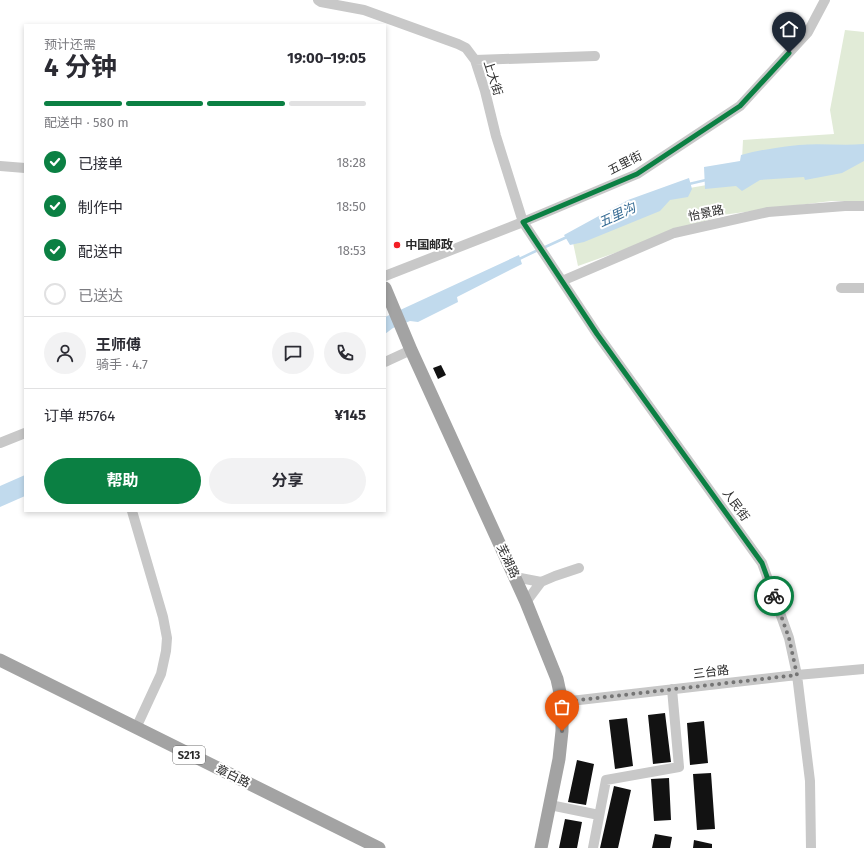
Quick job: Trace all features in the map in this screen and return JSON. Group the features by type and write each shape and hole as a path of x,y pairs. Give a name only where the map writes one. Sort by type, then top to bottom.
{"main road":[{"name":"芜湖路","path":"386,290 411,350 526,602 557,679 562,702 562,731 559,759 541,848"},
{"name":"章白路","path":"0,660 380,848"}],"street":[{"name":"上大街","path":"318,0 321,2 364,10 466,48 475,60 485,91 496,136 523,222"},
{"name":"五里街","path":"386,276 523,222 637,174 740,106 808,32 825,0"},
{"path":"475,60 595,56"},
{"path":"0,166 24,168"},
{"name":"怡景路","path":"562,281 674,233 768,212 864,206"},
{"name":"人民街","path":"523,222 597,334 762,563 789,638 797,675 810,781 811,848"},
{"path":"841,288 864,288"},
{"path":"386,362 411,350"},
{"path":"0,443 24,433"},
{"path":"132,512 163,617 167,638 161,674 136,728"},
{"path":"526,602 541,582 580,568"},
{"path":"515,577 541,582"},
{"name":"三台路","path":"562,702 797,675 864,669"},
{"path":"593,848 606,780 679,767 672,689"},
{"path":"550,805 599,815"}],"green space":[{"path":"845,30 864,32 864,201 831,201 722,215 578,266 572,238 684,189 741,179 743,140 834,134 830,110"}],"water":[{"path":"864,144 864,161 842,173 805,180 804,177 760,180 742,191 736,186 705,189 704,167 740,161 741,155 799,145"},
{"path":"689,178 692,189 688,197 670,200 660,211 584,242 570,245 564,235 628,200"},
{"path":"519,255 522,264 457,297 458,302 418,322 410,321 393,328 386,333 386,317"},
{"path":"24,475 24,496 0,507 0,486"}],"building":[{"path":"441,365 446,375 438,379 433,368"},
{"path":"665,713 671,762 653,764 648,715"},
{"path":"627,718 633,766 615,769 609,720"},
{"path":"704,721 708,763 690,765 687,723"},
{"path":"577,760 594,764 586,805 568,802"},
{"path":"711,773 715,829 697,830 693,774"},
{"path":"669,778 671,820 654,821 651,779"},
{"path":"614,786 631,790 618,848 600,848"},
{"path":"565,819 582,822 577,848 559,848"},
{"path":"655,834 672,837 670,848 652,848"},
{"path":"694,840 712,844 712,848 693,848"}],"waterway":[{"name":"五里沟","path":"689,184 706,180"},
{"name":"五里沟","path":"543,248 567,237"},
{"name":"五里沟","path":"517,260 538,250"}],"way so far":[{"path":"562,731 562,702 797,675 789,638 774,596"}],"place":[{"name":"中国邮政","path":"397,245"}],"route":[{"path":"774,596 762,563 597,334 523,222 637,174 740,106 789,53"}]}
